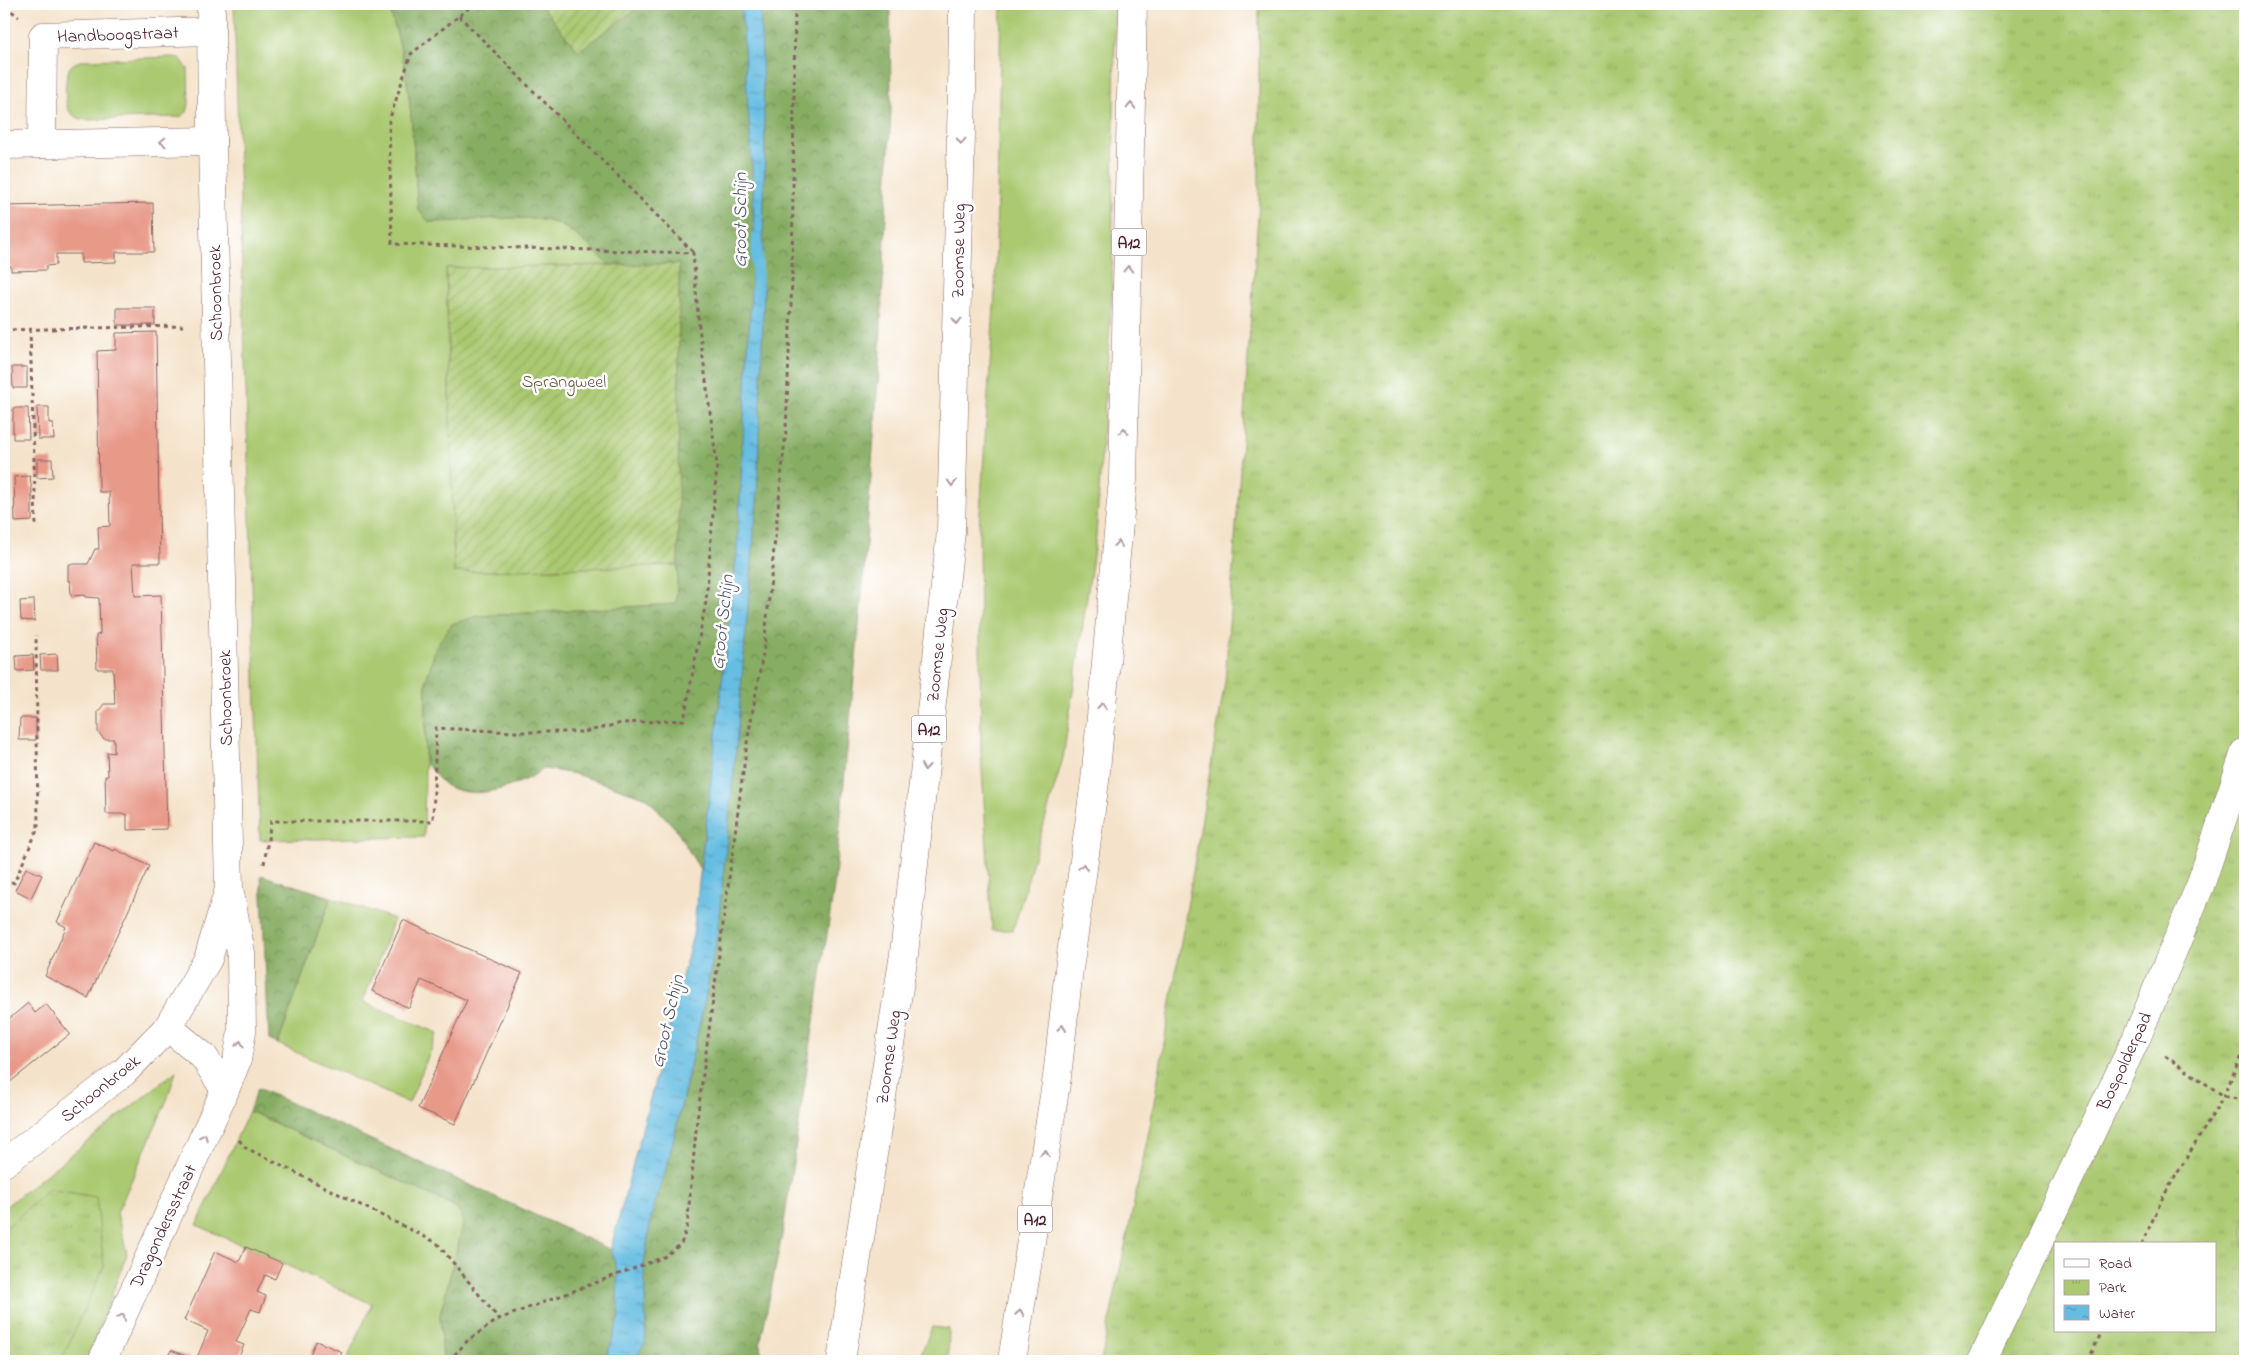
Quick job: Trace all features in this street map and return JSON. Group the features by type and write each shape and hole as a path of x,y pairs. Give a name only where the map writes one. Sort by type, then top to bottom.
{"main road":[{"name":"Schoonbroek","path":"4,1163 124,1072 168,1027 208,959 230,889 212,141 211,4"},
{"path":"952,4 962,92"},
{"name":"Zoomse Weg","path":"841,1361 904,954 951,532 963,4"},
{"name":"A12","path":"1012,1361 1057,1077 1069,968 1095,780 1117,554 1123,480 1133,4"},
{"name":"Handboogstraat","path":"42,144 43,36 211,31"},
{"path":"4,145 212,141"},
{"name":"Bospolderpad","path":"1982,1361 2136,1039 2200,886 2245,752"},
{"name":"Dragondersstraat","path":"102,1361 214,1115 237,1060 242,1031 241,953 230,889"},
{"path":"168,1027 204,1057 225,1090"}],"path":[{"path":"474,4 411,54 389,121 392,244 693,253"},
{"path":"449,1361 468,1340 499,1319 664,1257 681,1244 687,1227 697,1120 747,743 764,648 786,428 792,279 795,4"},
{"path":"264,872 271,822 433,821 436,728 514,732 584,732 622,723 684,720 706,602 716,465 699,327 693,253 459,16"},
{"path":"4,330 216,325"},
{"path":"30,329 36,527"},
{"path":"4,878 14,883 38,828 36,635"},
{"path":"2136,1039 2162,1054 2224,1096 2245,1101"},
{"path":"2143,1242 2163,1197 2224,1096 2245,1046"},
{"path":"214,1115 246,1148 437,1243 499,1319"},
{"path":"2088,1361 2102,1332"}],"green space":[{"path":"234,4 387,4 396,29 407,80 418,209 429,222 523,218 552,222 567,228 590,246 609,265 446,268 454,572 678,565 676,604 478,616 452,624 426,681 424,837 260,840"},
{"path":"387,4 540,4 578,51 643,4 890,4 891,108 879,368 863,584 834,887 783,1230 760,1345 763,1361 443,1361 440,1315 463,1225 461,1213 452,1205 249,1111 258,1088 644,1265 651,1217 669,1159 705,1000 714,911 701,871 675,828 647,798 576,774 544,769 522,781 497,790 484,792 459,791 444,784 425,763 426,681 436,646 452,624 478,616 676,604 678,565 679,264 609,265 567,228 538,219 507,218 429,222 418,209 407,80 396,29"},
{"path":"540,4 643,4 578,51"},
{"path":"1001,4 1115,4 1112,293 1096,536 1063,758 1013,930 992,930 981,753 979,528 995,292"},
{"path":"1259,4 2245,4 2245,1361 1101,1361 1150,1126 1225,682 1259,203"},
{"path":"4,15 6,68 4,82"},
{"path":"180,58 188,69 189,104 187,112 180,117 85,120 73,115 68,109 66,80 69,69 76,63 86,60"},
{"name":"Sprangweel","path":"679,264 678,565 454,572 446,268"},
{"path":"261,875 331,897 278,1044 269,1040"},
{"path":"331,897 394,919 363,1002 438,1033 409,1103 278,1044"},
{"path":"176,1071 167,1100 117,1213 127,1254 87,1361 4,1361 4,1208"},
{"path":"249,1111 452,1205 461,1213 463,1225 440,1315 443,1361 346,1361 372,1304 197,1225"},
{"path":"49,1189 96,1197 104,1266 61,1361 4,1361 4,1230"},
{"path":"932,1327 949,1329 948,1361 918,1361"}],"water":[{"path":"741,4 760,4 765,145 763,253 757,253 754,250 753,180"},
{"path":"752,275 761,279 764,288 757,500 736,749 717,937 705,1000 669,1159 651,1217 644,1265 645,1343 634,1361 605,1361 620,1317 617,1296 618,1275 611,1248 693,935 737,551"}],"building":[{"path":"153,203 154,252 116,252 116,262 81,263 81,254 56,254 56,265 46,266 46,270 11,271 11,266 4,266 4,206"},
{"path":"117,308 155,308 155,325 117,325"},
{"path":"156,332 160,563 133,563 135,596 161,595 167,829 127,830 127,814 106,814 105,776 108,776 107,752 114,753 114,739 104,739 98,732 98,712 104,704 115,704 113,669 97,669 96,635 100,634 99,598 86,597 85,595 71,596 70,581 68,581 68,564 88,564 95,549 99,549 98,527 110,526 109,492 99,492 97,351 116,350 116,333"},
{"path":"12,367 27,367 27,388 13,388"},
{"path":"37,407 49,407 49,423 53,423 54,439 38,439"},
{"path":"13,408 28,408 29,439 13,439"},
{"path":"37,459 52,459 53,477 37,478"},
{"path":"30,476 32,521 15,522 14,477"},
{"path":"34,600 35,621 21,620 20,601"},
{"path":"57,654 58,670 41,670 40,655"},
{"path":"33,655 34,670 17,671 16,656"},
{"path":"20,718 36,718 36,740 19,740"},
{"path":"94,842 114,851 115,849 149,866 88,998 45,976 66,927 57,922"},
{"path":"26,868 42,875 31,898 15,890"},
{"path":"403,920 522,973 455,1124 418,1108 467,1000 421,980 409,1008 372,991"},
{"path":"28,1003 35,1013 46,1004 70,1034 4,1087 4,1023"},
{"path":"246,1247 282,1263 275,1279 265,1275 257,1292 266,1296 260,1312 251,1309 236,1342 244,1345 237,1361 166,1361 171,1350 196,1360 208,1331 184,1320 215,1251 239,1262"},
{"path":"316,1341 342,1352 338,1361 325,1361 310,1354"}],"waterway":[{"name":"Groot Schijn","path":"757,238 757,292"}]}
